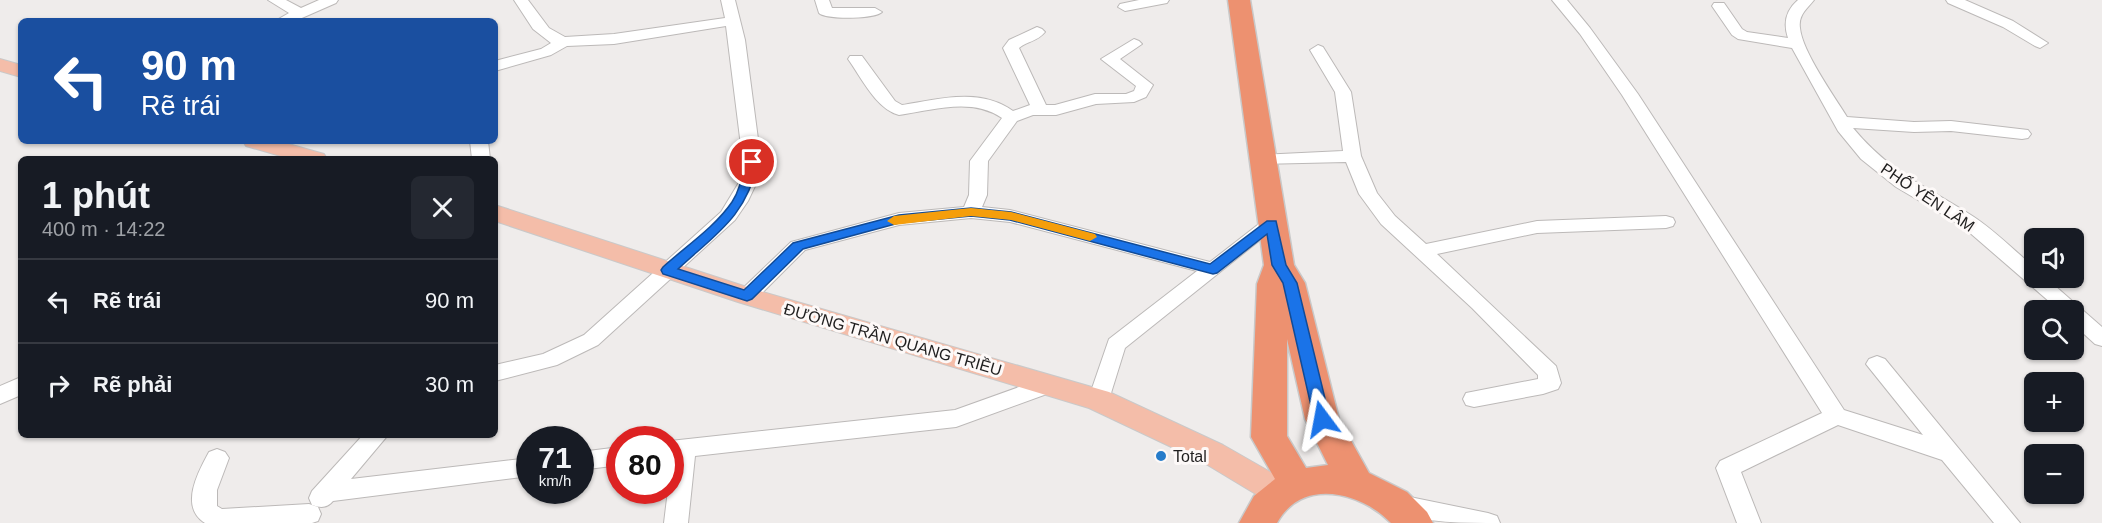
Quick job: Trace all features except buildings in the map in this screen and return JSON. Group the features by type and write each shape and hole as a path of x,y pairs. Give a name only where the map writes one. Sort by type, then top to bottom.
{"highway":[{"path":"1239,0 1279,265 1290,283 1322,419 1356,483"},
{"path":"1279,265 1272,284 1269,437 1288,488"},
{"path":"1258,523 1270,501 1288,488 1315,480 1356,483 1377,492 1406,514"}],"main road":[{"path":"264,144 306,156"},
{"name":"ĐƯỜNG TRẦN QUANG TRIỀU","path":"498,214 747,296 1099,400 1288,488"}],"street":[{"path":"275,0 300,13"},
{"path":"289,18 332,0"},
{"path":"521,0 547,35 564,42"},
{"path":"498,372 549,360 591,340 728,216 739,201 747,184 752,162 737,40 727,0"},
{"path":"822,0 826,13 875,12"},
{"path":"1125,7 1152,4 1162,0"},
{"path":"1559,0 1585,31 1630,94 1836,416 1950,453"},
{"name":"PHỐ YÊN LÂM","path":"1807,0 1796,9 1792,28 1798,44 1841,122 1867,155 1902,183 1969,222 2059,300"},
{"path":"1953,0 2008,24 2040,43"},
{"path":"1719,6 1740,35 1798,44"},
{"path":"498,65 546,52 564,42 624,38 731,21"},
{"path":"1034,110 1039,106 1038,103 1011,48 1017,41 1032,37 1037,32"},
{"path":"971,212 978,195 980,160 1011,117 1034,110 1056,110 1095,99 1128,99 1140,94 1145,85 1108,59 1134,44"},
{"path":"1318,50 1343,92 1352,156 1376,207 1479,303 1548,372 1551,378 1550,383 1543,386 1474,399"},
{"path":"856,59 889,104 899,110 968,100 997,107 1011,117"},
{"path":"1841,122 1914,127 1951,126 2022,134"},
{"path":"1262,160 1352,156"},
{"path":"747,296 798,246 899,219 971,212 1011,216 1213,269"},
{"path":"1422,251 1537,227 1666,222"},
{"path":"1099,400 1116,344 1271,224"},
{"name":"PHỐ YÊN LÂM","path":"2084,322 2102,339"},
{"path":"1877,364 2008,523"},
{"path":"684,448 956,418 1047,385"},
{"path":"0,396 18,387"},
{"path":"1749,523 1728,468 1836,416"},
{"path":"217,458 203,498 204,508 209,513 220,519 308,519 326,492 374,438"},
{"path":"326,492 516,469"},
{"path":"676,504 676,523"},
{"path":"1406,514 1447,513 1488,523"}],"slow traffic":[{"path":"894,221 971,212 1011,216 1090,237"}],"place":[{"name":"Total","path":"1161,456"}],"route":[{"path":"752,162 747,184 739,201 728,216 668,270 747,296 798,246 899,219 971,212 1011,216 1213,269 1271,224 1279,265 1290,283 1322,419"}]}
